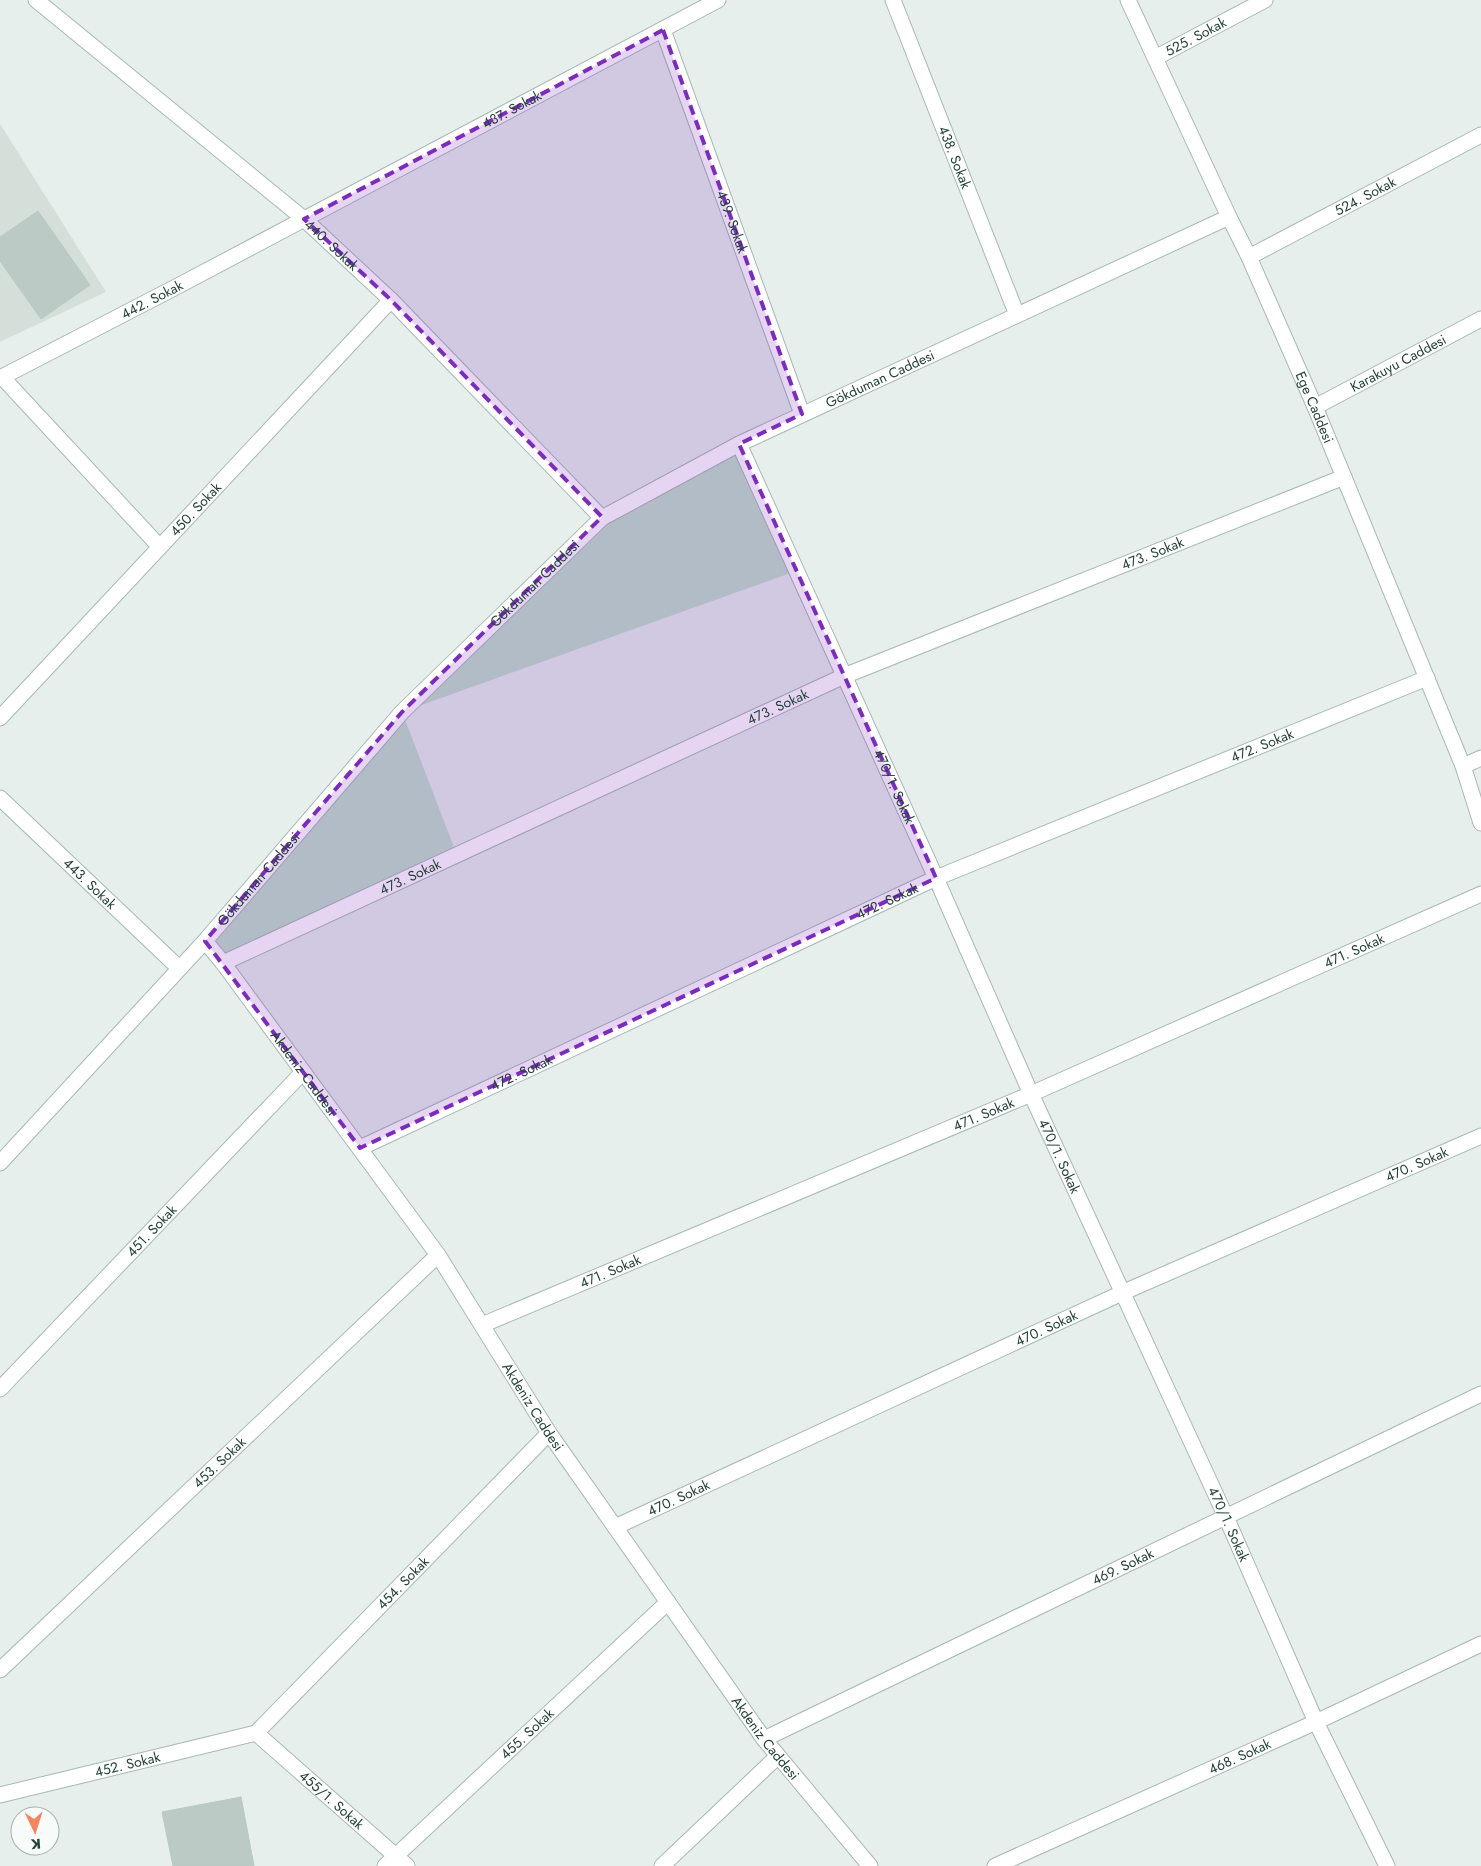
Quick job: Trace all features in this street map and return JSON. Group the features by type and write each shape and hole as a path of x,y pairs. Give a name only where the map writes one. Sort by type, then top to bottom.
{"street":[{"name":"440. Sokak","path":"36,0 304,219 391,300 602,518"},
{"name":"437. Sokak","path":"304,219 718,0"},
{"name":"438. Sokak","path":"893,0 1017,315"},
{"name":"Ege Caddesi","path":"1128,0 1249,257 1315,406 1463,766 1481,823"},
{"name":"525. Sokak","path":"1154,58 1265,0"},
{"name":"439. Sokak","path":"663,30 802,414"},
{"name":"524. Sokak","path":"1249,257 1481,135"},
{"name":"Gökduman Caddesi","path":"0,1163 205,941 402,712 602,518 739,444 1229,217"},
{"name":"442. Sokak","path":"1,377 304,219"},
{"name":"450. Sokak","path":"0,718 391,300"},
{"name":"Karakuyu Caddesi","path":"1315,406 1481,319"},
{"path":"1,377 159,546"},
{"name":"470/1. Sokak","path":"739,444 936,878 1031,1094 1124,1292 1226,1517 1316,1722 1387,1866"},
{"name":"473. Sokak","path":"223,963 844,676 1344,477"},
{"name":"472. Sokak","path":"360,1148 936,878 1427,678"},
{"path":"1463,766 1481,758"},
{"name":"443. Sokak","path":"0,798 179,968"},
{"name":"471. Sokak","path":"482,1325 1031,1094 1481,894"},
{"name":"Akdeniz Caddesi","path":"205,941 438,1255 550,1433 764,1740 870,1866"},
{"name":"451. Sokak","path":"0,1389 303,1072"},
{"name":"470. Sokak","path":"615,1526 1124,1292 1481,1136"},
{"name":"453. Sokak","path":"0,1670 438,1255"},
{"name":"469. Sokak","path":"764,1740 1481,1394"},
{"name":"454. Sokak","path":"256,1733 550,1433"},
{"name":"455. Sokak","path":"385,1866 402,1861 668,1602"},
{"name":"468. Sokak","path":"995,1866 1316,1722 1481,1644"},
{"name":"452. Sokak","path":"0,1795 256,1733"},
{"name":"455/1. Sokak","path":"256,1733 402,1861"},
{"path":"662,1866 778,1756"}],"highlighted area":[{"path":"663,30 802,414 739,444 936,878 360,1148 205,941 402,712 602,517 391,300 304,219"}],"shaded area":[{"path":"0,124 106,292 0,342"}],"green space":[{"path":"739,444 796,571 402,712 596,511"},
{"path":"402,712 457,855 223,963 205,941"}],"building":[{"path":"38,211 90,285 41,319 0,261 0,237"},
{"path":"241,1797 254,1866 173,1866 162,1812"}]}
